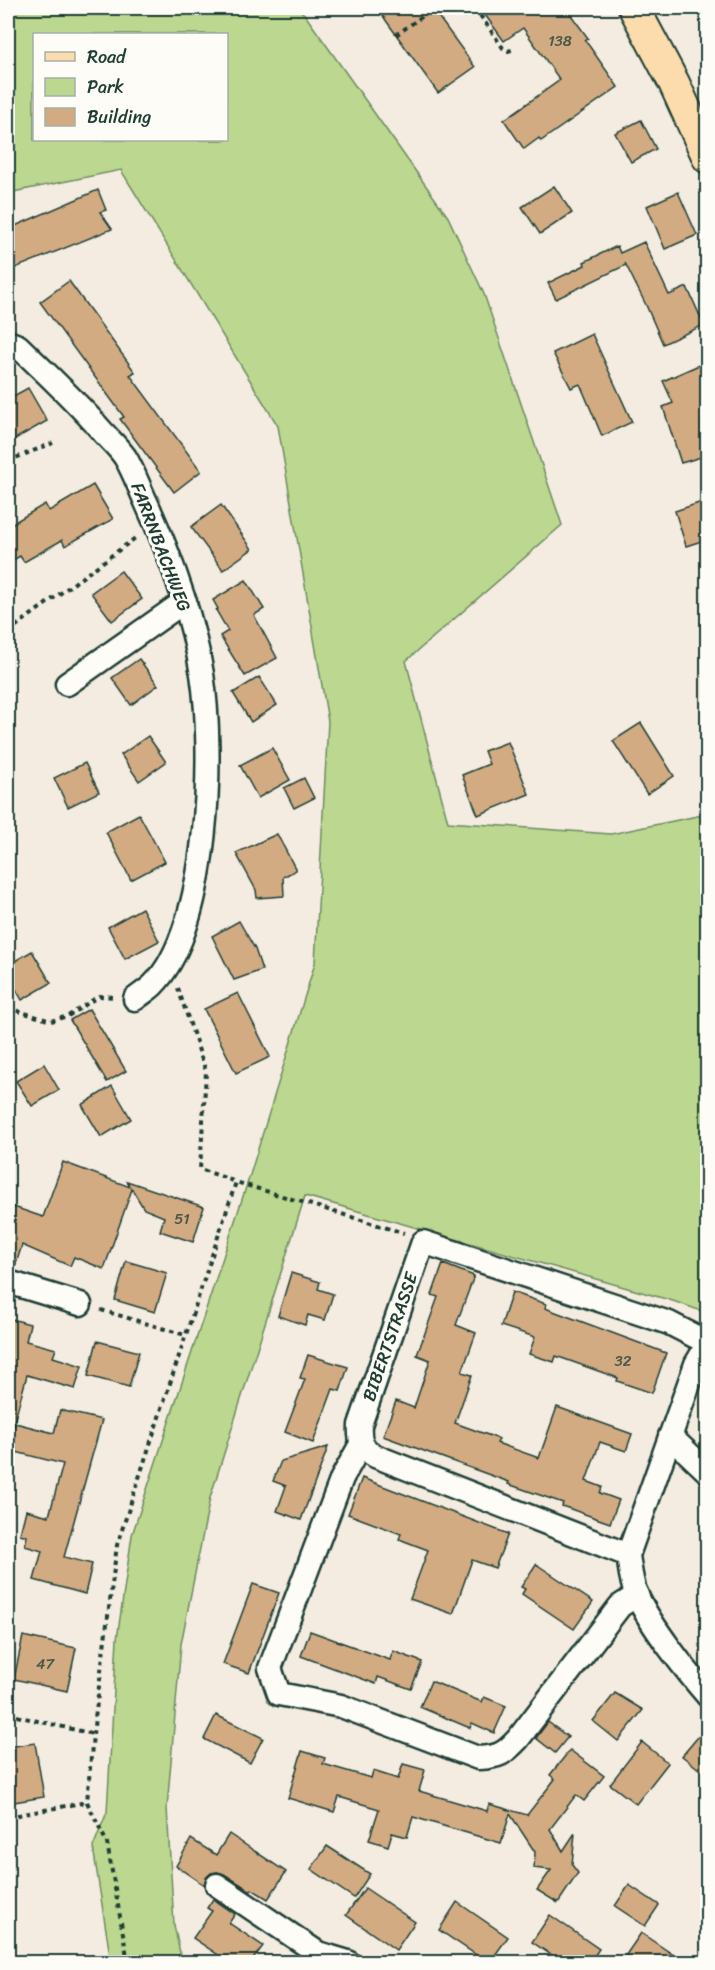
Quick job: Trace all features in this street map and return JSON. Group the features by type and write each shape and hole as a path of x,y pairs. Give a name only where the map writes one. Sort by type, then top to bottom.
{"main road":[{"path":"634,8 684,104 708,158"}],"street":[{"name":"FARRNBACHWEG","path":"8,342 18,346 80,406 125,457 155,523 185,601 202,675 207,746 207,797 201,852 192,899 182,934 169,961 154,984 135,999"},
{"path":"67,684 185,601"},
{"path":"423,1242 669,1323 708,1343 696,1364 628,1555 631,1577 637,1595 663,1638 708,1696"},
{"name":"BIBERTSTRASSE","path":"361,1444 360,1425 423,1242"},
{"path":"8,1282 80,1304"},
{"path":"670,1436 708,1472"},
{"path":"628,1555 375,1456 361,1444 342,1478 270,1668 279,1694 341,1706 478,1758 495,1757 507,1751 518,1739 620,1606 637,1595"},
{"path":"217,1885 318,1953 348,1962"}],"path":[{"path":"396,35 434,8"},
{"path":"475,8 503,48 508,51 515,49"},
{"path":"8,461 53,443"},
{"path":"8,632 155,523"},
{"path":"169,961 206,1072 200,1169 412,1236 423,1242"},
{"path":"8,1008 51,1021 68,1016 99,996 135,999"},
{"path":"128,1962 107,1843 87,1802 93,1734 117,1545 236,1182"},
{"path":"80,1304 185,1335"},
{"path":"8,1714 93,1734"},
{"path":"8,1817 87,1802"}],"green space":[{"path":"8,8 298,8 305,15 448,217 484,294 562,525 406,661 448,822 611,834 707,814 707,1313 673,1301 305,1196 210,1498 181,1644 167,1808 174,1925 182,1962 111,1962 93,1847 107,1812 117,1639 132,1535 250,1175 315,963 328,721 278,426 121,170 8,193"}],"building":[{"path":"377,8 432,8 475,67 438,93"},
{"path":"480,8 566,8 588,38 585,40 618,87 541,141 539,138 524,149 504,120 560,80 523,28 504,41"},
{"path":"641,120 656,149 631,162 615,133"},
{"path":"554,186 572,213 540,234 522,207"},
{"path":"98,190 106,210 100,212 112,229 8,271 8,229"},
{"path":"678,192 697,235 665,249 647,206"},
{"path":"644,242 669,295 687,287 704,325 663,344 626,265 556,299 548,283 617,246 620,253"},
{"path":"69,281 135,372 130,375 201,471 174,492 120,419 124,417 40,302"},
{"path":"592,334 632,422 602,436 580,384 571,388 553,353"},
{"path":"708,361 708,455 681,463 663,407 673,403 663,381"},
{"path":"28,388 47,421 8,443 8,399"},
{"path":"93,485 113,519 65,546 62,540 24,562 20,556 8,563 8,526 45,504 49,511"},
{"path":"708,500 708,539 686,546 675,511"},
{"path":"221,505 252,549 223,570 191,527"},
{"path":"121,571 142,599 112,621 91,593"},
{"path":"246,580 264,609 254,615 277,658 245,676 220,636 228,631 213,600"},
{"path":"139,659 158,685 131,705 112,678"},
{"path":"259,677 277,705 251,722 233,693"},
{"path":"641,723 674,776 647,794 613,741"},
{"path":"148,736 166,762 139,781 121,755"},
{"path":"508,742 529,794 478,815 462,775 489,764 484,751"},
{"path":"272,748 290,780 258,798 240,765"},
{"path":"85,763 99,792 68,807 54,778"},
{"path":"304,778 314,798 294,808 284,788"},
{"path":"139,814 165,862 131,880 106,832"},
{"path":"277,834 296,870 283,877 284,896 257,898 256,890 236,853"},
{"path":"142,908 159,941 125,959 108,927"},
{"path":"239,921 255,949 262,970 234,980 212,936"},
{"path":"32,951 51,983 22,1000 8,975 8,965"},
{"path":"238,993 270,1057 236,1073 204,1009"},
{"path":"89,1009 126,1071 107,1082 70,1020"},
{"path":"44,1064 59,1090 32,1106 16,1081"},
{"path":"112,1086 131,1119 101,1137 82,1105"},
{"path":"63,1162 130,1187 127,1181 204,1207 193,1242 160,1231 164,1217 144,1209 132,1189 104,1269 74,1257 70,1266 22,1245 14,1270 8,1269 8,1205 43,1217"},
{"path":"126,1261 167,1273 155,1312 115,1300"},
{"path":"443,1264 474,1276 456,1325 476,1333 462,1372 472,1375 455,1423 499,1439 497,1443 539,1458 557,1407 632,1434 626,1451 600,1442 586,1481 602,1487 600,1493 619,1500 610,1523 562,1506 563,1503 508,1484 509,1482 383,1436 396,1401 414,1408 430,1360 417,1355 438,1297 432,1295"},
{"path":"291,1273 320,1282 318,1289 333,1294 325,1320 308,1315 305,1325 278,1316"},
{"path":"512,1292 546,1304 545,1308 666,1353 652,1393 556,1356 554,1362 529,1354 535,1337 501,1326"},
{"path":"8,1318 30,1324 26,1341 56,1349 53,1357 82,1366 75,1389 27,1375 13,1426 8,1426"},
{"path":"97,1341 139,1352 129,1387 88,1376"},
{"path":"308,1355 348,1367 340,1391 333,1389 313,1443 285,1432 305,1379 300,1378"},
{"path":"60,1410 102,1420 64,1557 92,1564 85,1594 34,1580 42,1551 25,1546 27,1536 20,1534 26,1510 49,1516 63,1464 8,1450 15,1423 54,1433"},
{"path":"328,1447 301,1520 277,1511 286,1486 273,1481 281,1461"},
{"path":"362,1478 508,1534 495,1568 472,1560 453,1614 410,1599 428,1550 399,1539 401,1534 348,1514"},
{"path":"536,1564 593,1602 574,1629 522,1594 525,1589 521,1587"},
{"path":"253,1584 279,1593 249,1673 223,1664"},
{"path":"310,1631 390,1660 393,1651 422,1662 411,1689 378,1677 376,1684 301,1656"},
{"path":"23,1636 76,1648 67,1691 14,1679"},
{"path":"431,1681 482,1702 484,1697 506,1706 494,1733 472,1723 470,1728 420,1707"},
{"path":"615,1693 643,1710 618,1741 593,1721"},
{"path":"216,1715 263,1738 250,1763 204,1739"},
{"path":"548,1722 568,1737 555,1753 536,1738"},
{"path":"708,1725 708,1776 682,1756"},
{"path":"642,1742 668,1763 636,1804 610,1784"},
{"path":"35,1743 44,1797 8,1803 8,1747"},
{"path":"570,1750 604,1776 584,1801 576,1795 550,1829 563,1851 575,1833 572,1865 578,1873 558,1903 537,1890 551,1870 534,1868 535,1852 510,1814 501,1843 413,1817 407,1837 392,1833 388,1846 369,1840 379,1809 339,1797 334,1812 288,1798 302,1751 325,1758 323,1764 371,1778 373,1771 398,1779 403,1764 425,1770 419,1791 487,1811 489,1804 527,1815 555,1779 550,1775"},
{"path":"229,1834 286,1872 268,1899 224,1874 211,1873 204,1885 176,1866 191,1839 216,1855"},
{"path":"327,1846 370,1874 354,1898 311,1869"},
{"path":"629,1885 659,1905 645,1926 615,1906"},
{"path":"365,1888 415,1922 396,1950 346,1915"},
{"path":"213,1899 235,1914 229,1923 263,1946 251,1962 229,1962 193,1938 212,1911 207,1908"},
{"path":"457,1902 508,1937 490,1962 439,1930"},
{"path":"550,1915 599,1949 590,1962 562,1962 532,1942"},
{"path":"641,1933 684,1962 621,1962"}]}
